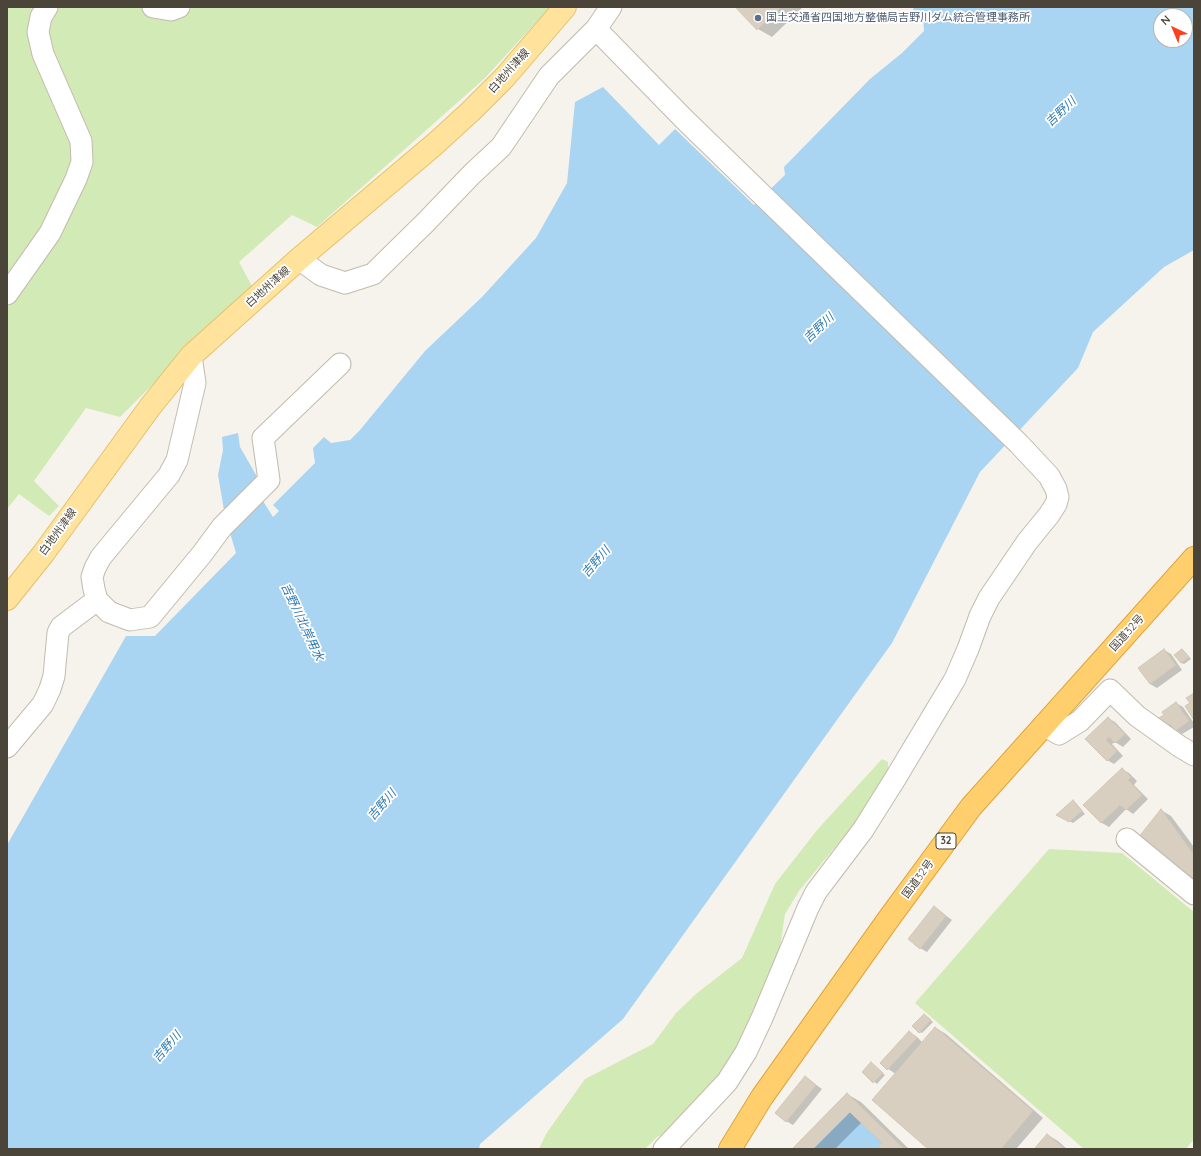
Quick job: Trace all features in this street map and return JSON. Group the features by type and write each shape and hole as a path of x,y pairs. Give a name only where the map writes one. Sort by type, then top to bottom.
{"highway":[{"name":"国道32号","path":"730,1149 762,1097 885,924 971,807 1194,558"}],"main road":[{"name":"白地州津線","path":"7,599 43,554 150,407 192,356 299,259 435,144 472,110 505,77 565,7"}],"street":[{"path":"7,294 50,233 76,179 82,162 81,142 43,54 38,32 41,17 47,7"},
{"path":"153,7 171,10 180,7"},
{"path":"299,259 321,275 345,283 373,274 472,174 501,147 549,76 596,29 611,7"},
{"path":"596,29 685,120 1018,444 1049,476 1056,489 1058,497 1056,504 1049,515 1028,542 989,598 980,616 955,679 895,779 863,830 816,892 746,1052 727,1082 664,1149"},
{"path":"192,356 195,383 177,460 169,476 101,557 92,577 97,600 109,612 130,620 150,617 202,554 222,527 269,480 263,438 340,364"},
{"path":"7,747 46,699 54,676 58,633 61,627 97,600"},
{"path":"1044,725 1059,734 1080,721 1110,690 1137,716 1194,755"},
{"path":"1127,839 1194,894"}],"green space":[{"path":"7,7 550,7 485,78 317,227 292,215 239,262 252,286 120,417 86,408 34,481 59,506 49,516 19,494 7,509"},
{"path":"882,759 888,762 888,773 869,806 799,891 785,914 780,947 740,1041 713,1087 667,1133 657,1137 645,1149 539,1149 546,1134 585,1079 653,1044 676,1013 696,994 742,958 775,884 817,830"},
{"path":"1049,849 1122,853 1194,912 1194,1139 1186,1149 1084,1149 915,1003"}],"water":[{"path":"914,7 1194,7 1194,250 1164,267 1093,332 1078,368 980,472 892,643 623,1019 480,1144 479,1149 7,1149 7,845 126,636 155,636 236,553 225,516 218,475 223,450 222,437 238,433 240,447 259,480 253,485 273,517 279,511 273,505 315,463 313,448 324,437 331,443 350,440 360,430 425,351 482,297 536,238 567,183 575,102 603,87 659,145 675,129 754,205 785,175 784,167 870,79 902,53 924,31 923,16 913,10"},
{"path":"850,1112 882,1143 877,1149 813,1149"}],"building":[{"name":"国土交通省四国地方整備局吉野川ダム統合管理事務所","path":"735,7 781,7 757,30"},
{"path":"1164,649 1176,665 1150,684 1138,668"},
{"path":"1182,649 1189,657 1181,663 1174,655"},
{"path":"1194,693 1194,720 1185,706 1190,703 1186,698"},
{"path":"1176,702 1189,721 1175,731 1170,724 1163,728 1157,719 1164,715 1162,712"},
{"path":"1108,717 1125,734 1115,743 1109,737 1106,740 1117,751 1107,761 1085,739"},
{"path":"1122,768 1131,777 1128,780 1142,795 1126,810 1120,805 1101,823 1083,805"},
{"path":"1073,800 1082,811 1069,822 1056,815"},
{"path":"1161,809 1194,855 1194,883 1138,838"},
{"path":"934,906 946,916 920,949 908,939"},
{"path":"924,1014 931,1020 919,1033 912,1026"},
{"path":"935,1027 1033,1111 1001,1149 928,1149 872,1100"},
{"path":"909,1031 917,1038 887,1070 880,1063"},
{"path":"871,1062 883,1073 873,1083 862,1072"},
{"path":"805,1076 816,1085 786,1122 775,1113"},
{"path":"847,1093 904,1149 877,1149 882,1143 850,1112 813,1149 792,1149"},
{"path":"1047,1134 1065,1149 1034,1149"}],"place":[{"name":"国土交通省四国地方整備局吉野川ダム統合管理事務所","path":"758,18"}],"water label":[{"name":"吉野川","path":"1061,112"},
{"name":"吉野川","path":"819,328"},
{"name":"吉野川","path":"596,562"},
{"name":"吉野川北岸用水","path":"302,622"},
{"name":"吉野川","path":"382,805"},
{"name":"吉野川","path":"167,1047"}]}
